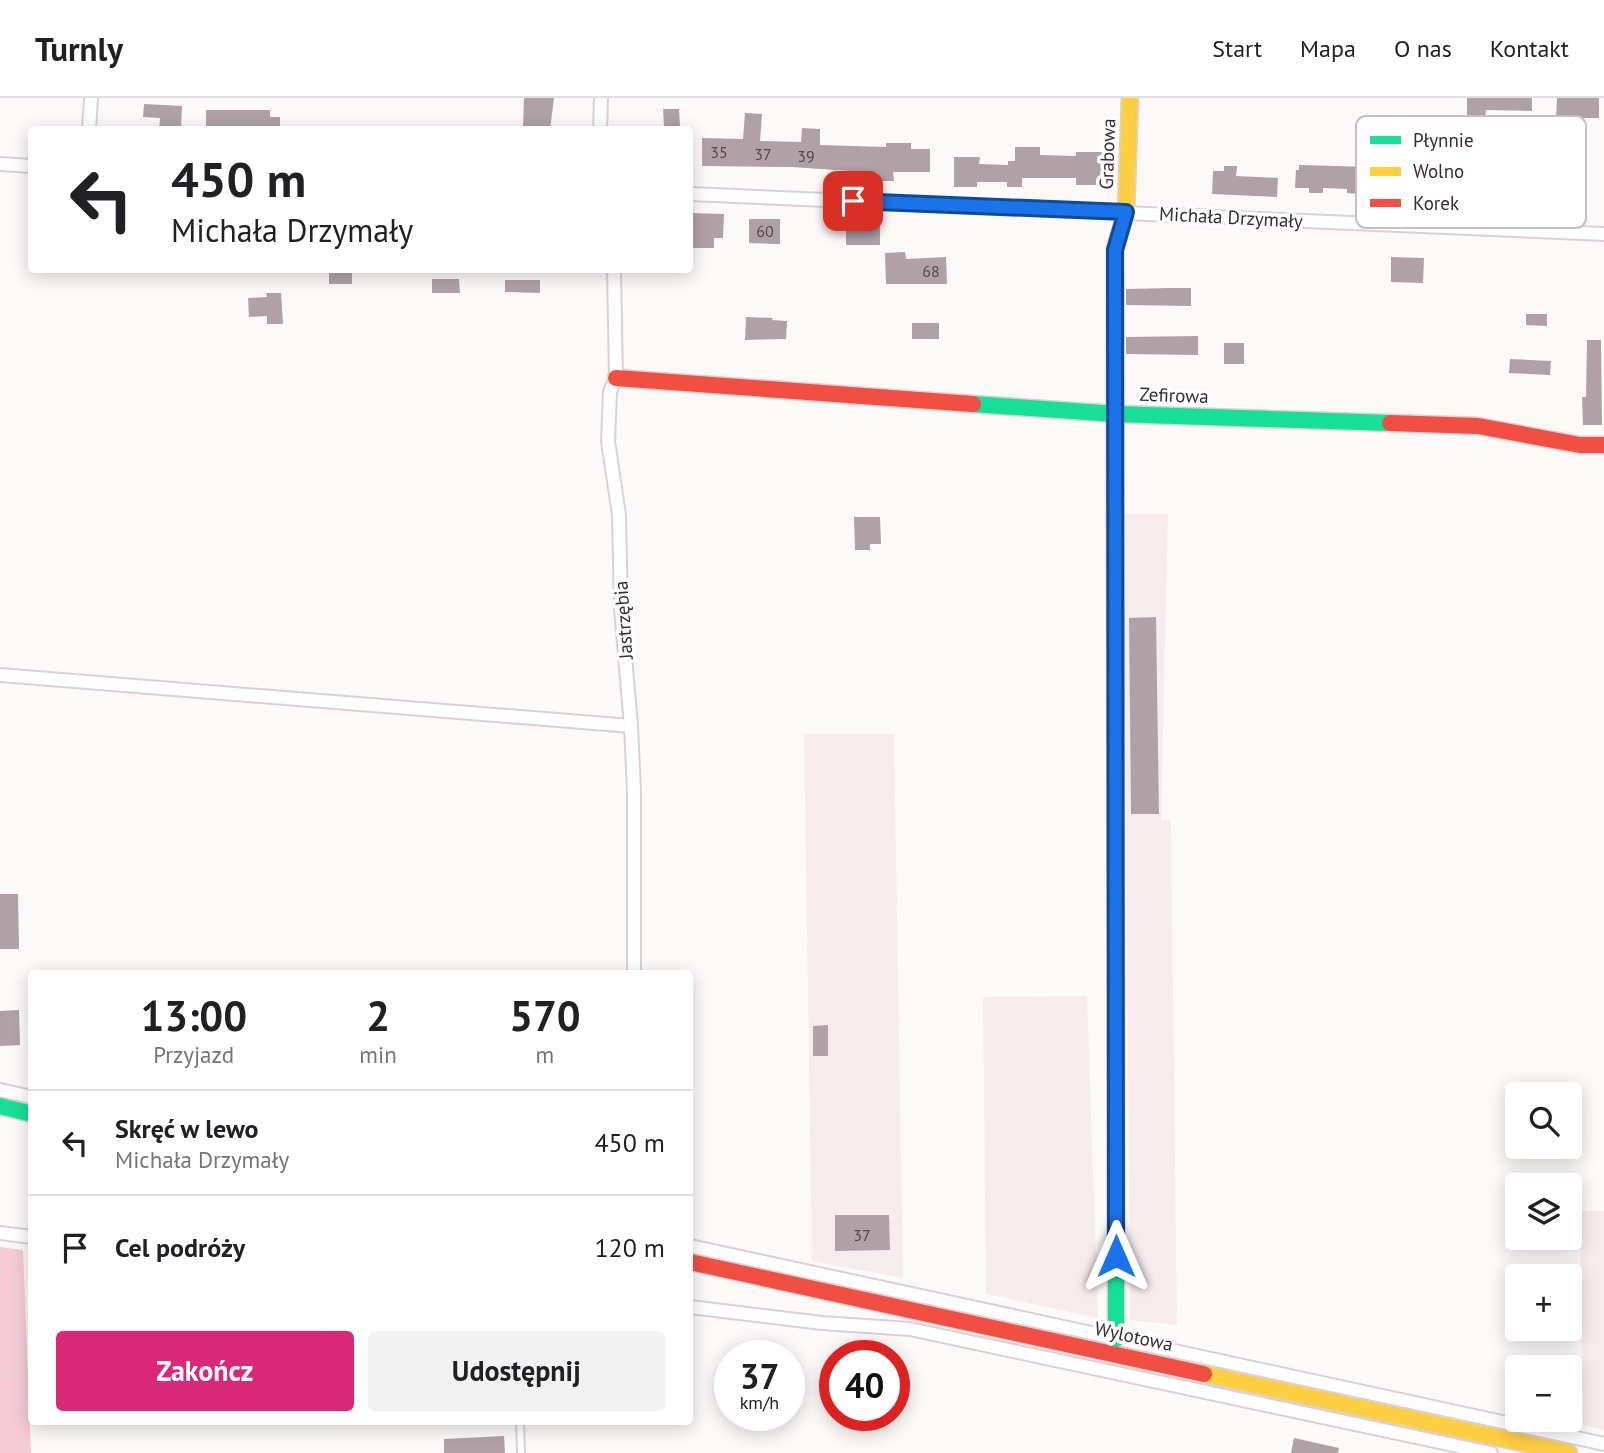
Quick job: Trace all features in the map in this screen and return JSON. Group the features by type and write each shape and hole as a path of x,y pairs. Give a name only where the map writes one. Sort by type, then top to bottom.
{"street":[{"path":"89,126 90,98"},
{"path":"600,126 601,98"},
{"name":"Grabowa","path":"1116,1339 1115,250 1126,212 1130,98"},
{"path":"0,164 28,166"},
{"name":"Michała Drzymały","path":"693,194 1356,223"},
{"name":"Michała Drzymały","path":"1474,228 1604,234"},
{"name":"Jastrzębia","path":"614,273 616,378 610,391 608,440 620,516 621,609 631,726 634,970"},
{"name":"Zefirowa","path":"616,378 1116,414 1478,426 1580,445 1604,445"},
{"path":"0,675 631,726"},
{"path":"0,1090 28,1096"},
{"path":"0,1106 28,1113"},
{"path":"0,1233 28,1236"},
{"name":"Wylotowa","path":"693,1247 1604,1444"},
{"name":"Wylotowa","path":"693,1263 1569,1453"},
{"name":"Wylotowa","path":"693,1307 822,1323 910,1329 1491,1453"}],"lane":[{"path":"520,1425 521,1453"}],"path":[{"path":"14,1234 23,1453"},
{"path":"0,1376 20,1374"}],"shaded area":[{"path":"1124,514 1168,514 1161,820 1171,821 1177,1325 1130,1320"},
{"path":"804,734 894,734 903,1278 812,1261"},
{"path":"1087,996 1098,1318 986,1294 983,997"},
{"path":"1582,1211 1604,1211 1604,1430 1583,1425"},
{"path":"0,1247 23,1250 31,1453 0,1453"}],"building":[{"path":"524,98 554,98 550,126 523,126"},
{"path":"1467,98 1532,98 1532,111 1486,110 1485,116 1467,116"},
{"path":"1557,98 1599,98 1599,118 1556,116"},
{"path":"144,104 182,106 181,126 159,126 160,118 143,117"},
{"path":"663,109 679,109 680,126 664,126"},
{"path":"206,110 270,110 270,117 280,117 280,126 206,126"},
{"path":"745,113 762,114 760,141 801,142 802,128 820,129 820,145 886,147 886,143 911,143 911,149 930,149 930,172 893,172 894,181 878,181 878,173 792,167 702,166 702,138 743,139"},
{"path":"1015,147 1040,147 1040,155 1076,156 1076,152 1107,152 1107,185 1076,185 1076,178 1022,178 1022,187 1007,187 1007,182 977,182 977,187 954,187 954,157 980,157 979,164 1008,165 1008,161 1015,161"},
{"path":"1299,165 1356,167 1356,194 1347,193 1347,189 1323,188 1323,193 1309,193 1309,188 1295,188 1296,170 1299,170"},
{"path":"1224,166 1237,166 1236,176 1278,178 1277,197 1212,194 1213,171 1224,171"},
{"path":"693,213 724,214 723,238 714,238 714,248 693,248"},
{"path":"846,217 880,217 880,245 846,245"},
{"path":"749,219 780,219 780,244 749,243"},
{"path":"905,252 906,259 946,257 947,284 886,284 885,253"},
{"path":"1391,257 1424,258 1423,283 1391,282"},
{"path":"329,273 352,273 352,284 329,284"},
{"path":"432,279 459,279 460,293 432,293"},
{"path":"505,280 540,280 540,293 505,292"},
{"path":"1191,288 1191,306 1126,305 1126,289"},
{"path":"266,293 281,293 283,324 267,324 267,316 249,317 248,298 267,297"},
{"path":"1526,314 1547,314 1547,326 1526,325"},
{"path":"746,317 787,321 786,339 745,340"},
{"path":"912,323 939,323 939,339 912,339"},
{"path":"1198,336 1198,355 1126,354 1126,337"},
{"path":"1587,340 1601,340 1602,425 1583,425 1582,397 1586,397"},
{"path":"1224,343 1244,343 1244,364 1224,364"},
{"path":"1510,359 1551,361 1550,375 1509,373"},
{"path":"854,517 880,517 881,544 870,544 870,550 855,550"},
{"path":"1156,617 1159,814 1131,814 1129,618"},
{"path":"0,894 18,894 19,949 0,949"},
{"path":"19,1010 20,1045 0,1046 0,1011"},
{"path":"828,1025 828,1056 813,1056 813,1026"},
{"path":"835,1215 889,1215 890,1250 835,1251"},
{"path":"504,1436 505,1453 444,1453 444,1439"},
{"path":"1294,1438 1339,1448 1338,1453 1291,1453"}],"traffic: fast":[{"path":"973,404 1116,414 1390,423"},
{"path":"1116,977 1116,1339"},
{"path":"0,1106 28,1113"}],"traffic: slow":[{"path":"1115,477 1115,249 1126,212 1130,98"},
{"path":"1204,1374 1569,1453"}],"traffic: jam":[{"path":"616,378 973,404"},
{"path":"1390,423 1478,426 1580,445 1604,445"},
{"path":"1115,477 1116,977"},
{"path":"693,1263 1204,1374"}],"route":[{"path":"853,201 1126,212 1115,250 1116,1256"}]}
